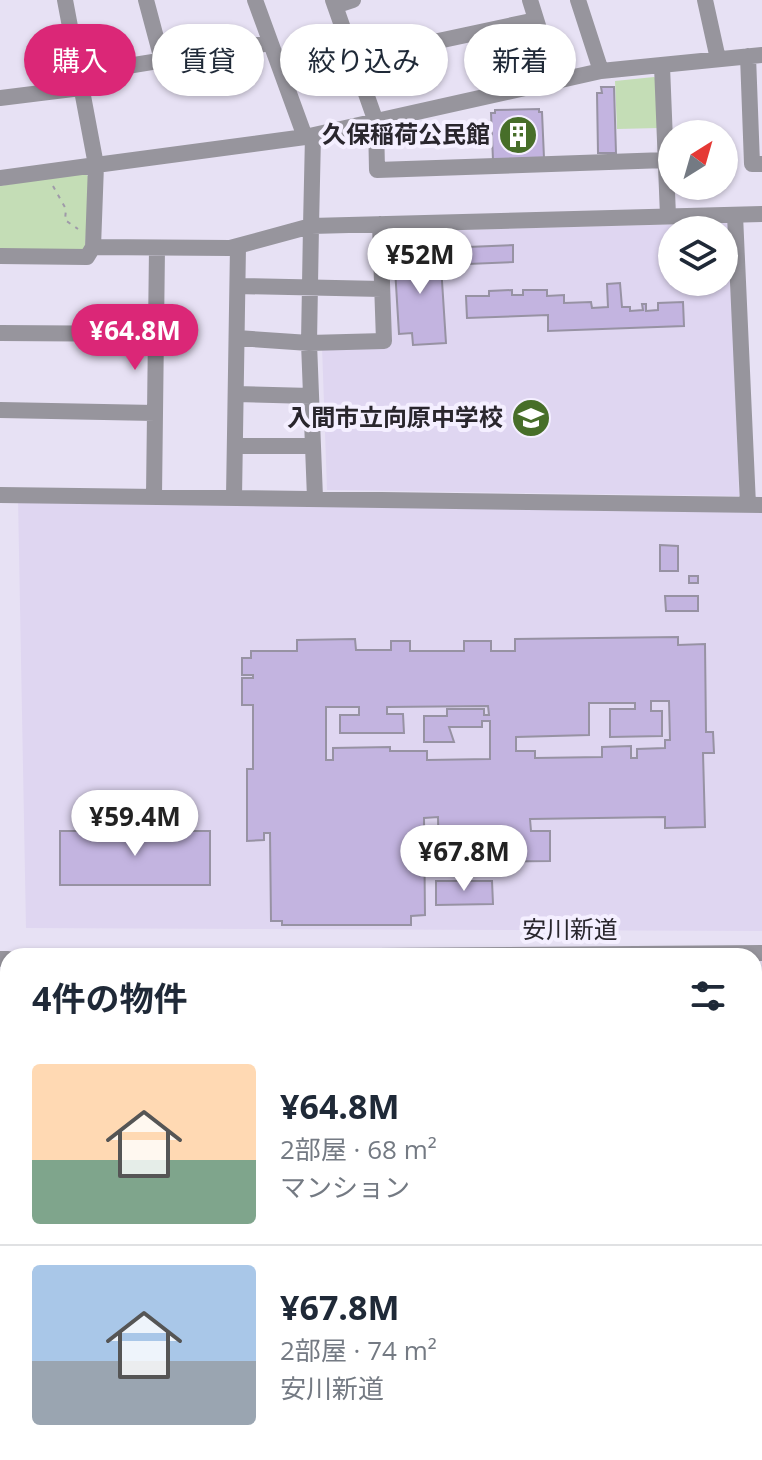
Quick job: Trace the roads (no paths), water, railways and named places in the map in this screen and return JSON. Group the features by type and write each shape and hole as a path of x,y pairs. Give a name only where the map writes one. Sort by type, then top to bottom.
{"street":[{"path":"65,0 69,24"},
{"path":"146,0 152,24"},
{"path":"255,0 309,137 309,343 315,498"},
{"path":"342,24 334,3 353,0"},
{"path":"530,0 537,24"},
{"path":"578,0 601,71"},
{"path":"705,0 718,59"},
{"path":"448,39 536,20"},
{"path":"264,44 270,43"},
{"path":"576,76 755,56 752,164 762,164"},
{"path":"662,66 664,120"},
{"path":"0,98 24,93"},
{"path":"0,256 87,257 93,245 96,165 83,96"},
{"path":"367,96 376,122 377,170 658,160"},
{"path":"0,178 309,137 487,96"},
{"path":"667,200 668,216 762,214"},
{"path":"0,495 755,505 735,215"},
{"path":"93,245 230,248 311,226 658,216"},
{"path":"237,338 309,343 384,341 380,224"},
{"path":"234,497 238,246"},
{"path":"154,496 157,248"},
{"path":"238,286 382,289"},
{"path":"0,333 156,334"},
{"path":"236,394 311,396"},
{"path":"0,410 155,413"},
{"path":"235,446 313,446"}],"place":[{"name":"久保稲荷公民館","path":"518,135"},
{"name":"入間市立向原中学校","path":"531,418"}]}
